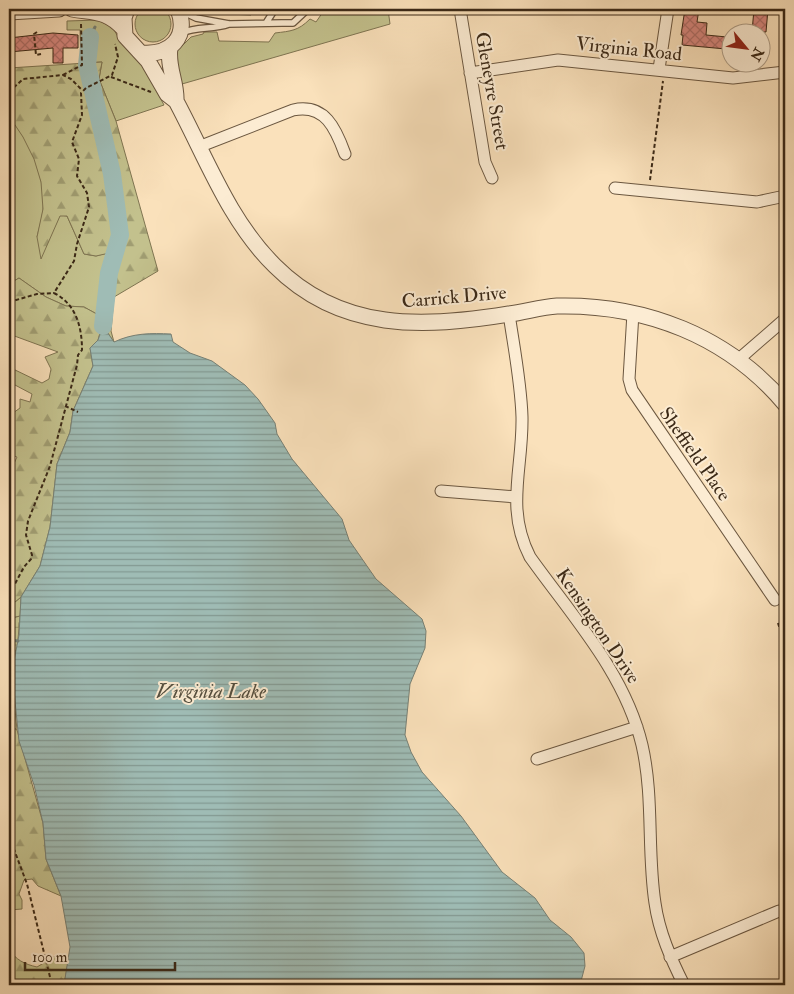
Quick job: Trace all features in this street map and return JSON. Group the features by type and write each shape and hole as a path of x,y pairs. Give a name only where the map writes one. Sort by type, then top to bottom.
{"street":[{"path":"9,12 58,9"},
{"path":"124,29 128,9"},
{"path":"142,53 170,48 180,34 182,24 178,9"},
{"name":"Gleneyre Street","path":"460,9 486,162 492,178"},
{"path":"661,74 668,9"},
{"name":"Carrick Drive","path":"77,13 99,12 110,16 124,29 131,44 142,53 167,94 176,101 238,220 259,250 276,268 314,295 351,312 397,323 427,324 556,306 601,308 633,313 683,328 739,358 785,404"},
{"name":"Carrick Drive","path":"170,48 169,68 177,90 176,101"},
{"name":"Virginia Road","path":"470,73 558,60 661,74 733,78 785,72"},
{"path":"201,146 293,110 309,109 319,112 332,124 345,154"},
{"path":"615,188 757,202 785,196"},
{"name":"Sheffield Place","path":"633,313 629,380 632,390 775,600"},
{"name":"Kensington Drive","path":"509,314 522,420 516,497 517,521 522,541 530,557 590,638 615,677 626,697 637,727 648,780 655,904 670,957 684,985"},
{"path":"739,358 785,319"},
{"path":"441,491 516,497"},
{"path":"537,759 637,727"},
{"path":"670,957 779,911"}],"lane":[{"path":"178,9 196,18 229,24 293,23 308,9"},
{"path":"266,23 275,9"},
{"path":"180,34 190,29 218,28 229,24"}],"path":[{"path":"64,76 82,65 77,13"},
{"path":"37,32 34,34 36,55 41,54"},
{"path":"14,34 12,37 14,60"},
{"path":"83,90 111,77 117,66 118,57 114,41"},
{"path":"650,182 661,74"},
{"path":"9,92 23,79 64,76 71,78 83,90 82,115 72,142 78,154 77,176 87,193 89,207 77,244 74,261 54,293"},
{"path":"111,77 156,94"},
{"path":"9,302 37,294 54,293 71,305 79,324 82,347 78,355 50,466 28,521 26,535 32,554 31,559 24,567 9,595"},
{"path":"65,406 78,412"},
{"path":"778,623 785,646"},
{"path":"9,704 9,728"},
{"path":"9,836 27,884 45,964 52,985"}],"green space":[{"path":"153,6 166,11 171,24 166,37 153,42 140,37 135,24 140,11"},
{"path":"191,9 246,9 251,15 202,13"},
{"path":"325,9 354,9 361,13 364,9 388,9 390,24 182,84 177,67 177,51 191,37 203,34 204,32 217,32 219,41 269,42 275,33 294,30 310,19 316,22"},
{"path":"98,20 112,27 124,46 141,62 164,105 116,121 99,79 102,62 81,63 80,30 67,30 67,21"},
{"path":"102,62 99,79 116,121 158,271 114,297 106,295 114,252 96,256 84,254 67,216 60,216 41,259 37,237 43,209 41,182 34,159 23,137 9,116 9,68"},
{"path":"9,116 17,125 30,147 39,172 42,185 43,210 37,237 47,244 60,215 67,216 84,254 96,256 114,251 106,295 114,297 111,331 114,342 103,326 104,318 84,307 66,306 46,297 19,278 9,284"},
{"path":"19,278 46,297 66,306 84,307 104,318 98,340 90,348 93,366 73,411 70,432 57,464 50,527 40,566 21,597 9,607 9,469 11,470 17,457 9,454 9,412 13,413 20,408 20,399 30,402 32,394 15,385 9,379 9,367 42,383 49,379 51,369 45,357 58,352 9,334 9,284"},
{"path":"21,597 20,616 9,619 9,607"},
{"path":"20,616 17,651 9,650 9,619"},
{"path":"9,650 17,651 12,671 9,669"},
{"path":"9,669 12,671 14,699 9,705"},
{"path":"14,699 17,730 9,725 9,705"},
{"path":"9,725 17,730 43,823 46,859 61,896 38,886 32,879 24,880 19,894 22,900 22,909 9,910"},
{"path":"9,949 21,961 37,967 57,955 69,957 64,985 22,985 9,978"}],"water":[{"name":"Virginia Lake","path":"103,326 114,342 142,334 171,334 173,342 190,353 212,361 245,385 258,399 275,423 277,434 292,459 342,519 349,540 376,579 422,619 426,631 425,648 410,684 405,735 411,752 422,772 461,816 502,872 535,898 550,920 571,937 584,953 585,966 580,985 64,985 70,947 61,896 46,859 43,823 34,785 19,741 12,671 19,635 21,597 40,566 50,527 57,464 70,432 73,411 93,366 90,348 98,340"}],"building":[{"path":"685,9 699,9 697,22 707,23 706,35 722,37 722,49 682,45 683,35 681,35"},
{"path":"754,9 768,9 767,22 753,22"},
{"path":"53,33 78,35 78,48 63,48 63,63 53,63 53,48 9,52 9,38"}],"waterway":[{"path":"90,37 95,27"},
{"path":"90,37 87,65 112,174 120,235 109,273 103,326"},
{"path":"9,640 18,641"}]}
